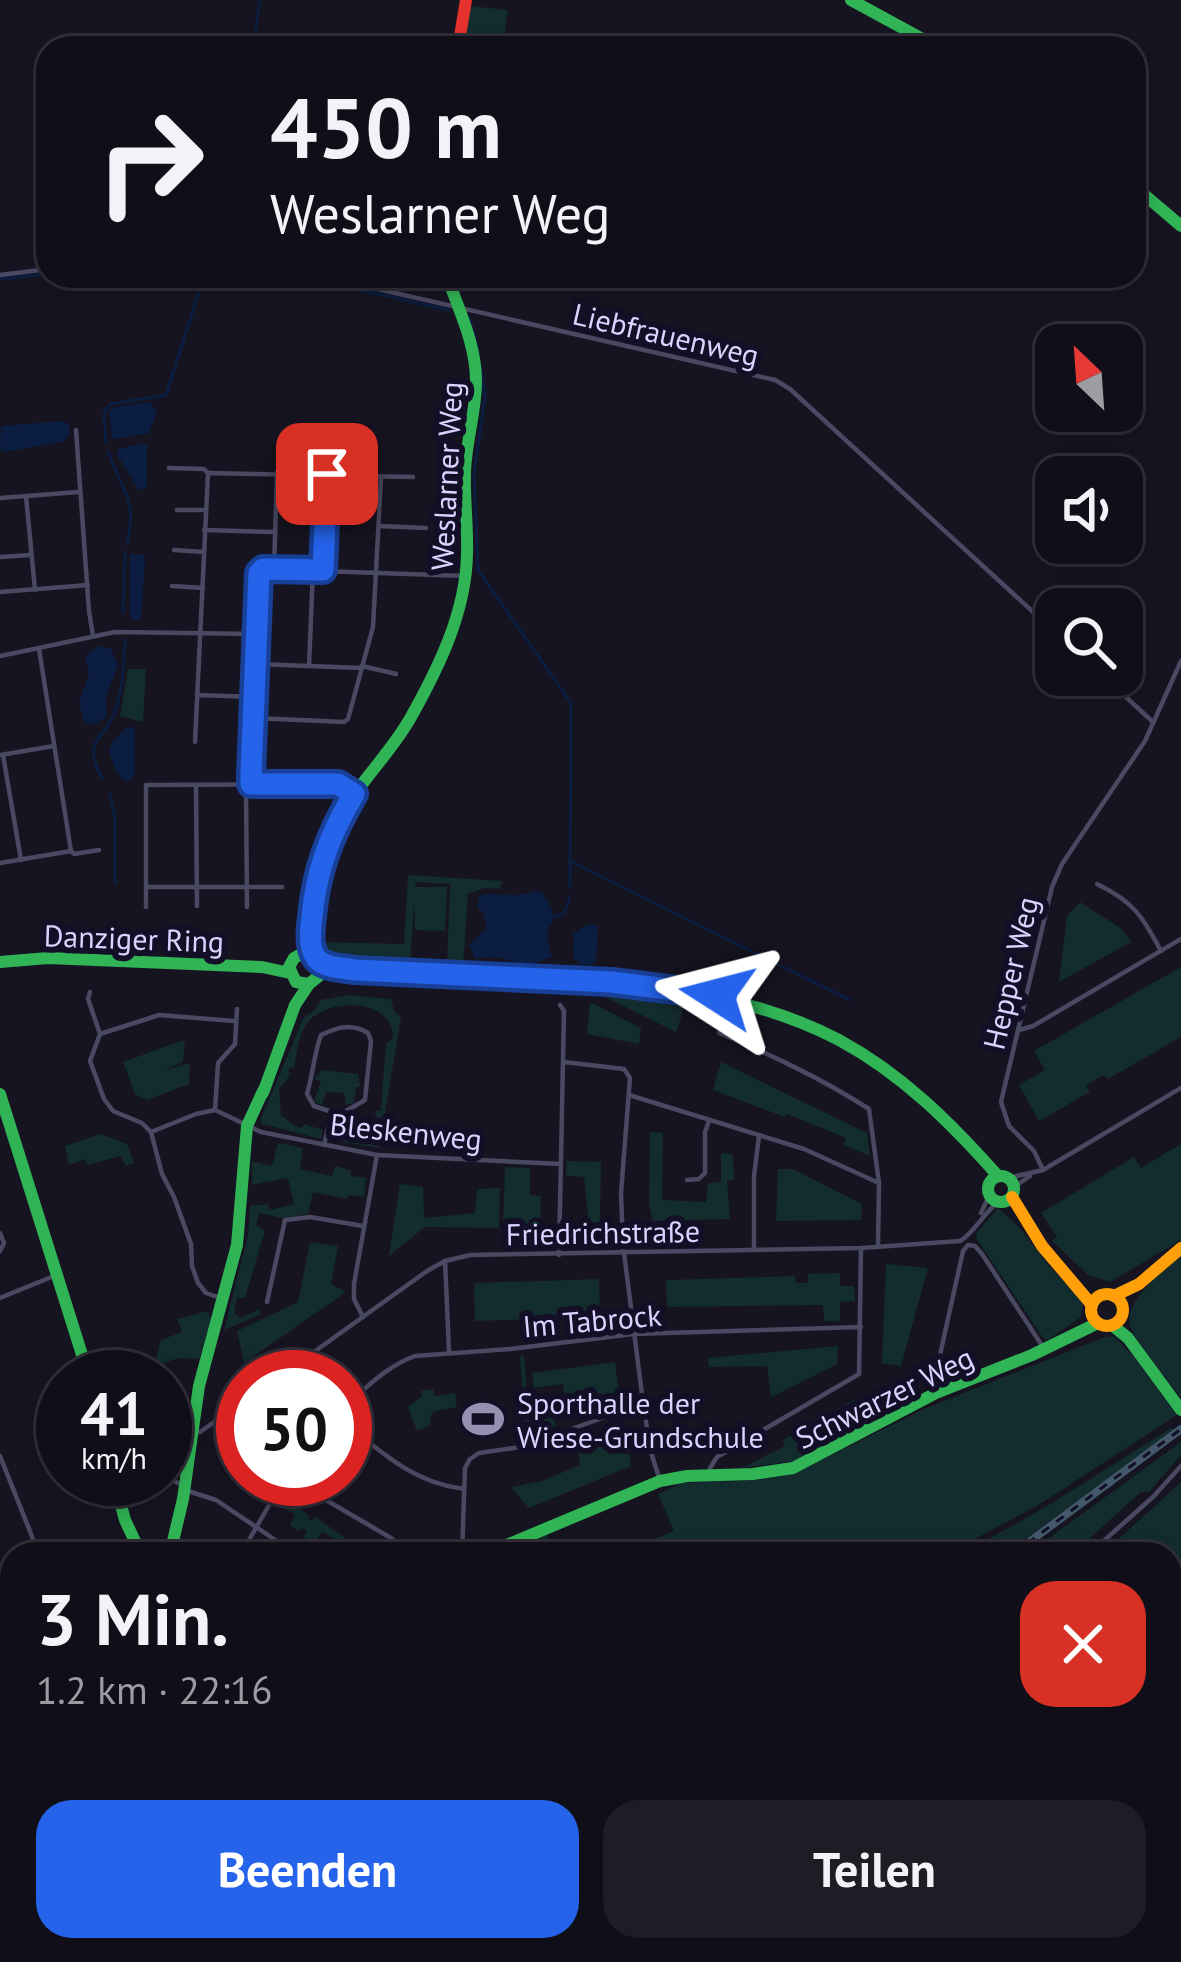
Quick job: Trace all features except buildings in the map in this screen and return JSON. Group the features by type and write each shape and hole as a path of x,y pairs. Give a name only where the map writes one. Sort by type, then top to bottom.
{"main road":[{"path":"460,36 466,0"},
{"path":"851,0 917,36"},
{"path":"1146,196 1181,226"},
{"name":"Weslarner Weg","path":"192,1432 241,1223 243,1148 296,1005 318,869 354,794 412,716 454,625 466,576 464,469 476,374 468,332 451,288"},
{"name":"Danziger Ring","path":"1,962 48,958 661,986 766,1008 875,1062 938,1112 979,1157 1051,1257 1106,1310 1181,1410"},
{"path":"0,1094 81,1350"},
{"name":"Schwarzer Weg","path":"513,1542 660,1480 793,1468 936,1393 1072,1334 1181,1248"},
{"path":"122,1506 135,1542"},
{"name":"Weslarner Weg","path":"172,1542 178,1506"}],"street":[{"path":"0,275 36,270"},
{"name":"Liebfrauenweg","path":"374,288 775,380 1035,614"},
{"path":"76,430 93,636"},
{"path":"169,467 208,473 413,477"},
{"path":"274,569 278,472"},
{"path":"195,742 208,473"},
{"path":"323,570 327,474"},
{"path":"254,718 346,722 374,627 381,478"},
{"path":"0,498 79,492"},
{"path":"26,496 35,590"},
{"path":"177,510 205,510"},
{"path":"379,526 426,528"},
{"path":"204,530 275,532"},
{"path":"173,550 204,552"},
{"path":"0,557 31,554"},
{"path":"247,907 259,573 274,569 466,576"},
{"path":"309,666 313,570"},
{"path":"0,592 88,585"},
{"path":"172,586 203,588"},
{"path":"0,656 123,631 256,634"},
{"path":"39,648 71,851"},
{"name":"Hepper Weg","path":"1043,1169 1034,1151 1009,1126 1001,1106 1056,873 1145,741 1181,662"},
{"path":"256,664 362,666 396,674"},
{"path":"197,695 255,697"},
{"path":"1125,696 1153,722"},
{"path":"20,860 2,755 55,746"},
{"path":"146,907 146,784 338,784 354,794"},
{"path":"196,785 196,906"},
{"path":"0,863 99,850"},
{"path":"1097,884 1128,901 1161,950"},
{"path":"147,887 282,887"},
{"path":"1019,1030 1181,939"},
{"path":"90,992 100,1034 90,1061 104,1099 113,1111 151,1132 162,1174 191,1244 198,1283 206,1293 223,1299"},
{"path":"559,1255 564,1061 560,1005"},
{"path":"151,1132 215,1110 218,1063 235,1044 237,1010"},
{"path":"100,1034 159,1016 236,1021"},
{"path":"342,1026 361,1029 370,1041 364,1100 346,1112 332,1112 314,1106 307,1094 316,1066 315,1051 321,1035 342,1026"},
{"path":"719,1033 781,1059 869,1109 879,1184 878,1246"},
{"path":"564,1061 624,1069 630,1078 621,1193 624,1253 644,1410 660,1480"},
{"path":"936,1393 934,1382 963,1251 1001,1190 1181,1088"},
{"path":"629,1096 804,1149 879,1184"},
{"name":"Bleskenweg","path":"215,1110 261,1132 377,1155 561,1164"},
{"path":"324,1145 332,1112"},
{"path":"687,1180 699,1179 704,1173 709,1120"},
{"path":"754,1250 759,1136"},
{"path":"363,1317 354,1299 377,1155"},
{"path":"267,1302 285,1220 310,1217 366,1227"},
{"path":"0,1233 2,1247"},
{"path":"967,1242 982,1254 1044,1349"},
{"name":"Friedrichstraße","path":"321,1350 445,1261 470,1255 861,1249 967,1242"},
{"path":"861,1249 861,1327"},
{"path":"445,1261 448,1352"},
{"path":"0,1298 58,1274"},
{"name":"Im Tabrock","path":"372,1384 401,1361 448,1352 633,1334 861,1327"},
{"name":"Schwarzer Weg","path":"710,1475 717,1457 854,1379 860,1368 861,1327"},
{"path":"462,1542 465,1468 470,1459 479,1453 521,1447 608,1416 644,1410"},
{"path":"192,1432 216,1421"},
{"path":"372,1445 397,1466 422,1478 464,1489"},
{"path":"0,1456 34,1542"},
{"path":"1102,1542 1180,1469"},
{"path":"192,1490 216,1500 278,1542"},
{"path":"248,1542 270,1506"},
{"path":"335,1506 396,1542"}],"green space":[{"path":"469,6 508,10 504,36 465,36"},
{"path":"128,669 146,669 143,722 120,716"},
{"path":"408,875 502,881 500,889 468,894 463,967 447,965 450,884 415,882 416,887 447,887 445,931 415,930 414,902 410,963 326,957 318,942 404,944"},
{"path":"1080,902 1122,929 1131,942 1059,982 1067,916"},
{"path":"1181,967 1181,1037 1108,1079 1104,1075 1086,1085 1090,1092 1039,1121 1019,1085 1045,1070 1034,1051"},
{"path":"591,990 612,997 686,1003 676,1032"},
{"path":"348,995 391,999 401,1017 379,1148 328,1140 334,1118 336,1129 353,1129 381,1110 386,1043 393,1038 383,1015 358,1006 330,1008 308,1022 294,1068 290,1067 291,1074 279,1089 281,1115 295,1126 323,1130 321,1139 262,1124 304,1017 321,1000"},
{"path":"590,1002 641,1028 639,1044 587,1034"},
{"path":"185,1041 183,1062 162,1071 190,1063 189,1084 147,1100 135,1094 123,1062"},
{"path":"721,1062 867,1133 870,1156 844,1145 846,1138 713,1090"},
{"path":"322,1070 358,1074 360,1087 356,1087 354,1103 346,1105 344,1093 326,1092 322,1105 314,1101 321,1081 314,1079"},
{"path":"650,1132 663,1133 662,1200 706,1202 708,1183 721,1182 721,1153 733,1154 734,1180 727,1181 730,1219 653,1221"},
{"path":"101,1134 127,1144 134,1163 126,1166 121,1156 69,1165 65,1146"},
{"path":"278,1143 303,1148 300,1169 332,1176 335,1166 366,1178 364,1197 348,1195 347,1199 313,1192 308,1214 282,1218 259,1213 256,1225 265,1231 245,1298 237,1298 234,1313 241,1318 259,1309 261,1314 224,1330 248,1235 250,1206 268,1204 270,1210 294,1204 288,1178 252,1185 252,1161 272,1166"},
{"path":"1181,1144 1181,1240 1110,1282 1088,1275 1052,1241 1057,1237 1041,1213 1134,1157 1141,1168"},
{"path":"567,1161 601,1162 600,1223 589,1224 584,1177 566,1176"},
{"path":"505,1167 530,1168 530,1195 541,1196 540,1225 503,1224"},
{"path":"778,1169 793,1169 862,1204 861,1220 776,1221"},
{"path":"400,1184 423,1187 424,1218 475,1213 477,1189 500,1188 499,1228 425,1227 389,1256"},
{"path":"998,1208 1083,1302 1081,1317 1049,1339 1041,1335 976,1238"},
{"path":"310,1242 338,1246 331,1284 346,1292 263,1350 241,1350 237,1331 298,1302"},
{"path":"1181,1257 1181,1398 1138,1341 1130,1316 1147,1286"},
{"path":"886,1264 928,1268 901,1366 882,1363"},
{"path":"840,1273 840,1286 854,1286 855,1301 840,1302 840,1321 824,1321 823,1305 667,1307 666,1280 795,1276 796,1283 808,1283 808,1274"},
{"path":"599,1279 600,1317 475,1321 474,1283"},
{"path":"208,1311 211,1321 199,1359 192,1359 192,1350 158,1350 161,1340 182,1332 177,1319"},
{"path":"1114,1336 1177,1415 1040,1504 969,1542 646,1542 674,1531 658,1494 681,1483 758,1480 797,1472 926,1408"},
{"path":"838,1346 837,1364 771,1397 767,1366 709,1367 708,1358"},
{"path":"524,1355 527,1395 552,1395 555,1428 526,1437 520,1356"},
{"path":"615,1362 619,1394 565,1401 563,1384 534,1388 532,1373"},
{"path":"433,1389 435,1396 455,1393 457,1407 434,1411 431,1425 417,1431 408,1407 422,1396 421,1391"},
{"path":"855,1399 868,1421 806,1457 742,1468 785,1446 783,1440"},
{"path":"1171,1428 1174,1431 1021,1542 983,1542"},
{"path":"628,1441 631,1466 529,1508 511,1487 542,1481 580,1465 578,1450"},
{"path":"1181,1442 1181,1455 1149,1492 1141,1492 1085,1542 1044,1542"},
{"path":"1181,1482 1181,1542 1115,1542"},
{"path":"278,1506 295,1506 308,1519 315,1517 351,1542 335,1542 322,1532 315,1542 307,1542 307,1531 290,1525 295,1514"},
{"path":"547,1532 549,1542 524,1542"}],"water":[{"path":"150,402 157,412 149,433 112,437 112,408"},
{"path":"63,421 70,432 64,441 0,449 1,426"},
{"path":"147,445 147,484 139,490 116,453"},
{"path":"130,554 144,555 145,560 141,620 131,619 130,613"},
{"path":"99,646 111,649 118,665 106,697 107,716 93,725 84,721 79,702 89,674 85,656"},
{"path":"127,727 135,732 135,774 124,781 109,751"},
{"path":"542,892 552,909 547,934 552,957 527,966 498,957 475,958 469,945 487,928 477,907 480,895"},
{"path":"589,924 598,926 596,961 581,965 573,957 574,933"}],"waterway":[{"path":"255,36 260,0"},
{"path":"0,279 36,275"},
{"path":"106,442 104,413 110,404 166,395 200,288"},
{"path":"351,288 449,310"},
{"path":"469,317 485,396 474,474 478,570 571,703 570,888"},
{"path":"108,451 129,504 127,544"},
{"path":"123,612 125,552"},
{"path":"102,778 94,747 116,709 125,640"},
{"path":"110,794 115,818 115,883"},
{"path":"572,862 850,1000"},
{"path":"553,916 564,914 570,897"}],"railway":[{"path":"1029,1542 1181,1429"}],"traffic: fast":[{"path":"851,0 917,36"},
{"path":"1146,196 1181,226"},
{"path":"313,955 317,890 335,829 421,698 441,659 462,597 467,554 466,460 476,381 470,341 451,288"},
{"path":"303,953 320,963 319,976 309,984 296,982 289,967 303,953 309,935"},
{"path":"0,962 48,958 262,967 290,973"},
{"path":"320,963 355,970 648,987 765,1010 839,1040 884,1068 944,1119 998,1176"},
{"path":"263,1093 295,1005 309,984"},
{"path":"173,1542 199,1386 237,1245 247,1126 263,1091"},
{"path":"0,1094 81,1350"},
{"path":"1001,1176 1014,1189 1001,1202 988,1189 1001,1176"},
{"path":"514,1542 660,1481 793,1468 936,1393 1098,1323"},
{"path":"1112,1325 1128,1338 1181,1410"},
{"path":"121,1506 135,1542"}],"traffic: slow":[{"path":"1012,1197 1042,1246 1092,1305"},
{"path":"1114,1296 1139,1284 1181,1248"},
{"path":"1107,1294 1118,1299 1123,1310 1118,1321 1107,1326 1096,1321 1091,1310 1096,1299 1107,1294"}],"traffic: jam":[{"path":"460,36 466,0"}],"place":[{"name":"Sporthalle der Wiese-Grundschule","path":"483,1419"}],"route":[{"path":"327,474 323,570 263,569 259,573 251,775 251,784 338,784 354,794 318,869 310,933 314,955 320,963 355,970 611,982 717,995"}]}
